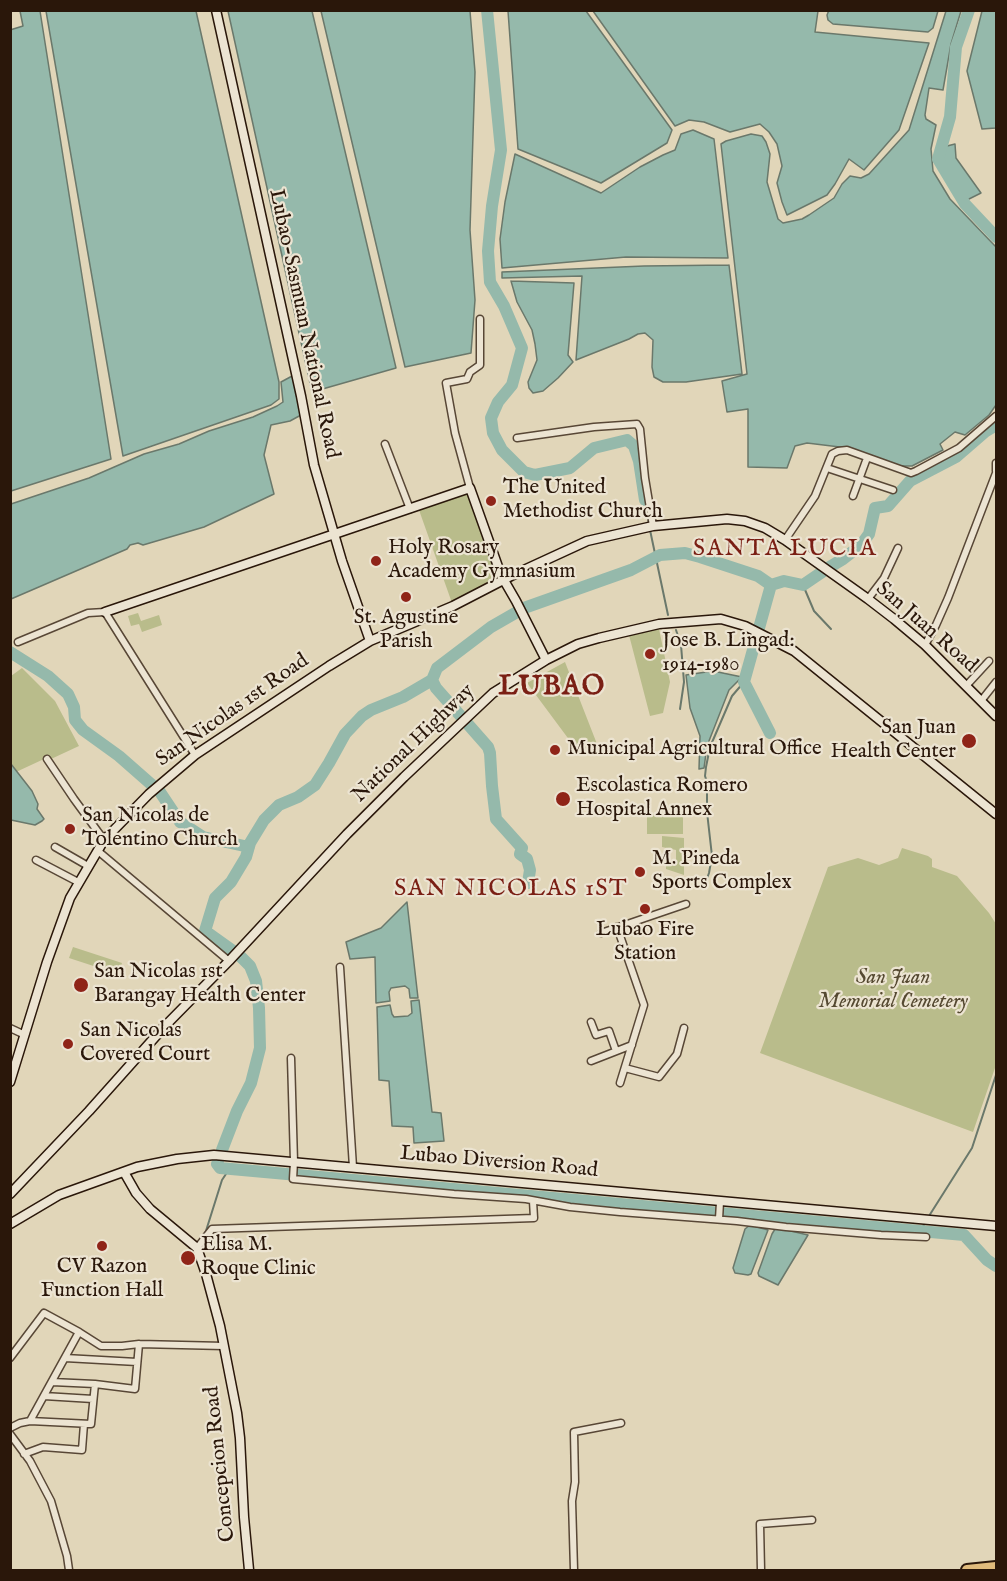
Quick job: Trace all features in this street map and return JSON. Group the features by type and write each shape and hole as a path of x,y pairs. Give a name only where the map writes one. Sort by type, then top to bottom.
{"highway":[{"path":"967,1570 996,1567"}],"street":[{"name":"Lubao-Sasmuan National Road","path":"216,10 301,396 314,465 333,533 370,641"},
{"path":"480,319 480,365 470,372 467,379 446,383 455,433 470,488 497,565 546,660"},
{"path":"785,540 814,496 832,454 847,450 910,473 959,448 996,416"},
{"path":"517,438 594,427 637,424 640,429 650,526"},
{"path":"385,444 410,509"},
{"path":"853,496 867,458"},
{"path":"925,645 948,598 996,472 996,463"},
{"path":"827,468 893,490"},
{"path":"18,642 88,614 105,612 470,488"},
{"name":"San Juan Road","path":"650,526 727,519 745,521 765,528 868,599 925,645 996,716"},
{"name":"San Nicolas 1st Road","path":"10,1082 70,898 104,840 149,794 195,755 370,641 453,606 511,576 588,541 650,526"},
{"path":"868,599 884,579 898,548"},
{"path":"105,612 195,755"},
{"name":"National Highway","path":"10,1194 347,834 460,723 493,693 546,660 578,644 659,624 721,619 745,626 794,651 996,814"},
{"path":"966,686 989,662"},
{"path":"981,701 996,682"},
{"path":"48,759 104,840"},
{"path":"55,847 88,866"},
{"path":"98,851 230,960"},
{"path":"36,860 78,882"},
{"path":"601,933 686,904"},
{"path":"617,927 644,1005 620,1083"},
{"path":"340,967 353,1167"},
{"path":"591,1022 596,1035 609,1031 616,1051"},
{"path":"10,1028 25,1035"},
{"path":"625,1068 659,1077 677,1054 684,1028"},
{"path":"591,1061 632,1045"},
{"path":"291,1058 293,1179 526,1199 570,1207 620,1212 719,1218 786,1227 926,1237"},
{"name":"Lubao Diversion Road","path":"10,1224 58,1195 137,1167 213,1155 720,1204 996,1226"},
{"path":"124,1172 136,1193 150,1209 197,1248 212,1229 534,1218 533,1201"},
{"path":"719,1218 720,1204"},
{"name":"Concepcion Road","path":"197,1248 206,1274 235,1399 240,1438 249,1570"},
{"path":"10,1358 44,1313 101,1346 139,1344 224,1346"},
{"path":"30,1421 79,1332"},
{"path":"52,1382 135,1389 139,1344"},
{"path":"65,1358 137,1362"},
{"path":"10,1428 30,1421 90,1424 94,1384"},
{"path":"44,1396 93,1399"},
{"path":"574,1570 573,1432 621,1423"},
{"path":"24,1454 43,1447 82,1450 84,1424"},
{"path":"10,1434 30,1461 51,1501 69,1570"},
{"path":"761,1570 760,1524 812,1520"}],"green space":[{"path":"468,494 496,571 496,578 493,583 452,603 419,510"},
{"path":"138,613 141,621 159,615 162,625 142,632 139,624 131,626 128,616"},
{"path":"659,629 670,682 663,713 650,716 629,635"},
{"path":"565,662 597,744 579,753 527,683"},
{"path":"22,668 55,701 79,746 16,772 11,764 11,676"},
{"path":"647,814 683,814 683,834 647,834"},
{"path":"662,836 684,838 684,875 666,869 666,862 676,862 676,850 662,847"},
{"name":"San Juan Memorial Cemetery","path":"902,848 928,856 932,859 932,867 957,876 996,924 996,1065 973,1132 760,1053 828,867 858,858 879,865 898,858"},
{"path":"73,947 122,963 118,974 69,958"}],"shaded area":[{"path":"829,10 938,11 933,28 928,32 833,24 828,20"},
{"path":"20,11 40,11 111,459 11,491 10,30 23,26"},
{"path":"46,11 196,11 279,382 279,399 271,405 123,456"},
{"path":"228,11 312,11 396,368 312,392"},
{"path":"321,11 470,11 475,72 470,230 475,300 471,353 405,367"},
{"path":"508,11 586,11 672,130 667,143 601,183 518,149"},
{"path":"593,11 818,11 815,32 929,43 899,130 864,170 849,159 827,195 787,215 777,183 782,166 777,144 769,132 760,124 730,132 704,122 689,120 675,126"},
{"path":"946,11 961,11 951,44 943,90 929,88 925,115 926,119 936,125 931,149 933,171 950,199 996,247 996,405 989,415 965,435 955,432 940,444 943,450 912,466 899,466 848,448 807,443 795,446 787,468 748,467 748,409 727,412 722,381 747,374 721,144 751,134 762,136 770,154 767,182 778,219 783,223 809,215 834,198 850,176 861,178 869,174 909,130"},
{"path":"982,11 996,11 996,128 982,129 967,71"},
{"path":"693,130 714,139 728,258 626,257 502,268 500,239 515,154 601,193 640,167 675,150 681,134"},
{"path":"955,144 956,158 981,193 967,200 941,160 943,147"},
{"path":"729,265 742,374 686,382 663,382 654,377 653,340 645,333 576,360 582,276 502,278 502,272"},
{"path":"511,281 574,283 568,355 573,362 543,391 533,393 529,388 528,382 537,360 535,344 532,330 517,302"},
{"path":"294,375 301,415 290,421 271,425 264,455 274,494 204,527 143,545 138,543 130,545 127,549 11,599 11,504 89,478 144,454 253,417 283,402 281,382"},
{"path":"713,671 742,677 729,690 707,746 704,768 699,769 700,736 690,708 686,675"},
{"path":"11,764 32,791 38,804 37,809 44,819 35,825 11,820"},
{"path":"407,902 418,998 410,998 409,989 405,986 391,988 390,1001 376,1003 375,957 350,959 346,942 381,928"},
{"path":"419,1000 432,1112 441,1113 444,1141 414,1143 413,1127 392,1126 389,1081 379,1080 377,1007 390,1005 394,1017 408,1016 412,1013 411,1001"},
{"path":"750,1225 768,1230 751,1274 735,1273 733,1268 745,1229"},
{"path":"778,1228 808,1235 778,1285 759,1276 758,1273 772,1234"}],"waterway":[{"path":"487,10 501,150 488,251 490,282 504,306 522,348 512,385 498,402 491,418 493,433 502,450 524,472 535,475 570,468 594,448 627,440 634,446 639,461 645,500"},
{"path":"969,10 956,47 950,117 938,159 965,204 996,237"},
{"path":"770,733 744,682 771,585 784,581 803,585 843,559 861,545 869,534 875,508 888,506 910,481 956,457 996,425"},
{"path":"645,500 649,524"},
{"path":"650,530 668,615"},
{"path":"528,883 530,870 527,859 520,854 522,848 496,819 488,747 436,688 432,680 437,668 491,627 524,608 631,570 660,555 685,553 700,557 758,576 771,585"},
{"path":"803,585 814,611 831,629"},
{"path":"676,630 681,645 684,682 680,709"},
{"path":"10,652 48,676 68,694 74,707 75,720 83,730 119,756 160,792 180,822 203,837 249,847"},
{"path":"222,1150 251,1083 260,1048 259,1008 256,981 250,966 205,931 215,898 231,882 264,820 279,805 298,797 315,785 345,734 362,716 403,697 432,680"},
{"path":"705,884 712,856 707,812 706,767 710,747 732,696 744,682"},
{"path":"929,1216 972,1148 996,1075"},
{"path":"218,1162 220,1168 964,1235 987,1260 996,1266"},
{"path":"205,1234 222,1180 230,1168"},
{"path":"920,1232 926,1221"}],"place":[{"name":"The United Methodist Church","path":"491,501"},
{"name":"Holy Rosary Academy Gymnasium","path":"376,561"},
{"name":"St. Agustine Parish","path":"406,597"},
{"name":"Jose B. Lingad: 1914–1980","path":"650,654"},
{"name":"San Juan Health Center","path":"969,741"},
{"name":"Municipal Agricultural Office","path":"555,750"},
{"name":"Escolastica Romero Hospital Annex","path":"563,799"},
{"name":"San Nicolas de Tolentino Church","path":"70,829"},
{"name":"M. Pineda Sports Complex","path":"640,872"},
{"name":"Lubao Fire Station","path":"645,909"},
{"name":"San Nicolas 1st Barangay Health Center","path":"81,985"},
{"name":"San Nicolas Covered Court","path":"68,1044"},
{"name":"CV Razon Function Hall","path":"102,1246"},
{"name":"Elisa M. Roque Clinic","path":"188,1258"}],"district":[{"name":"SANTA LUCIA","path":"785,550"},
{"name":"LUBAO","path":"552,688"},
{"name":"SAN NICOLAS 1ST","path":"511,890"}]}
